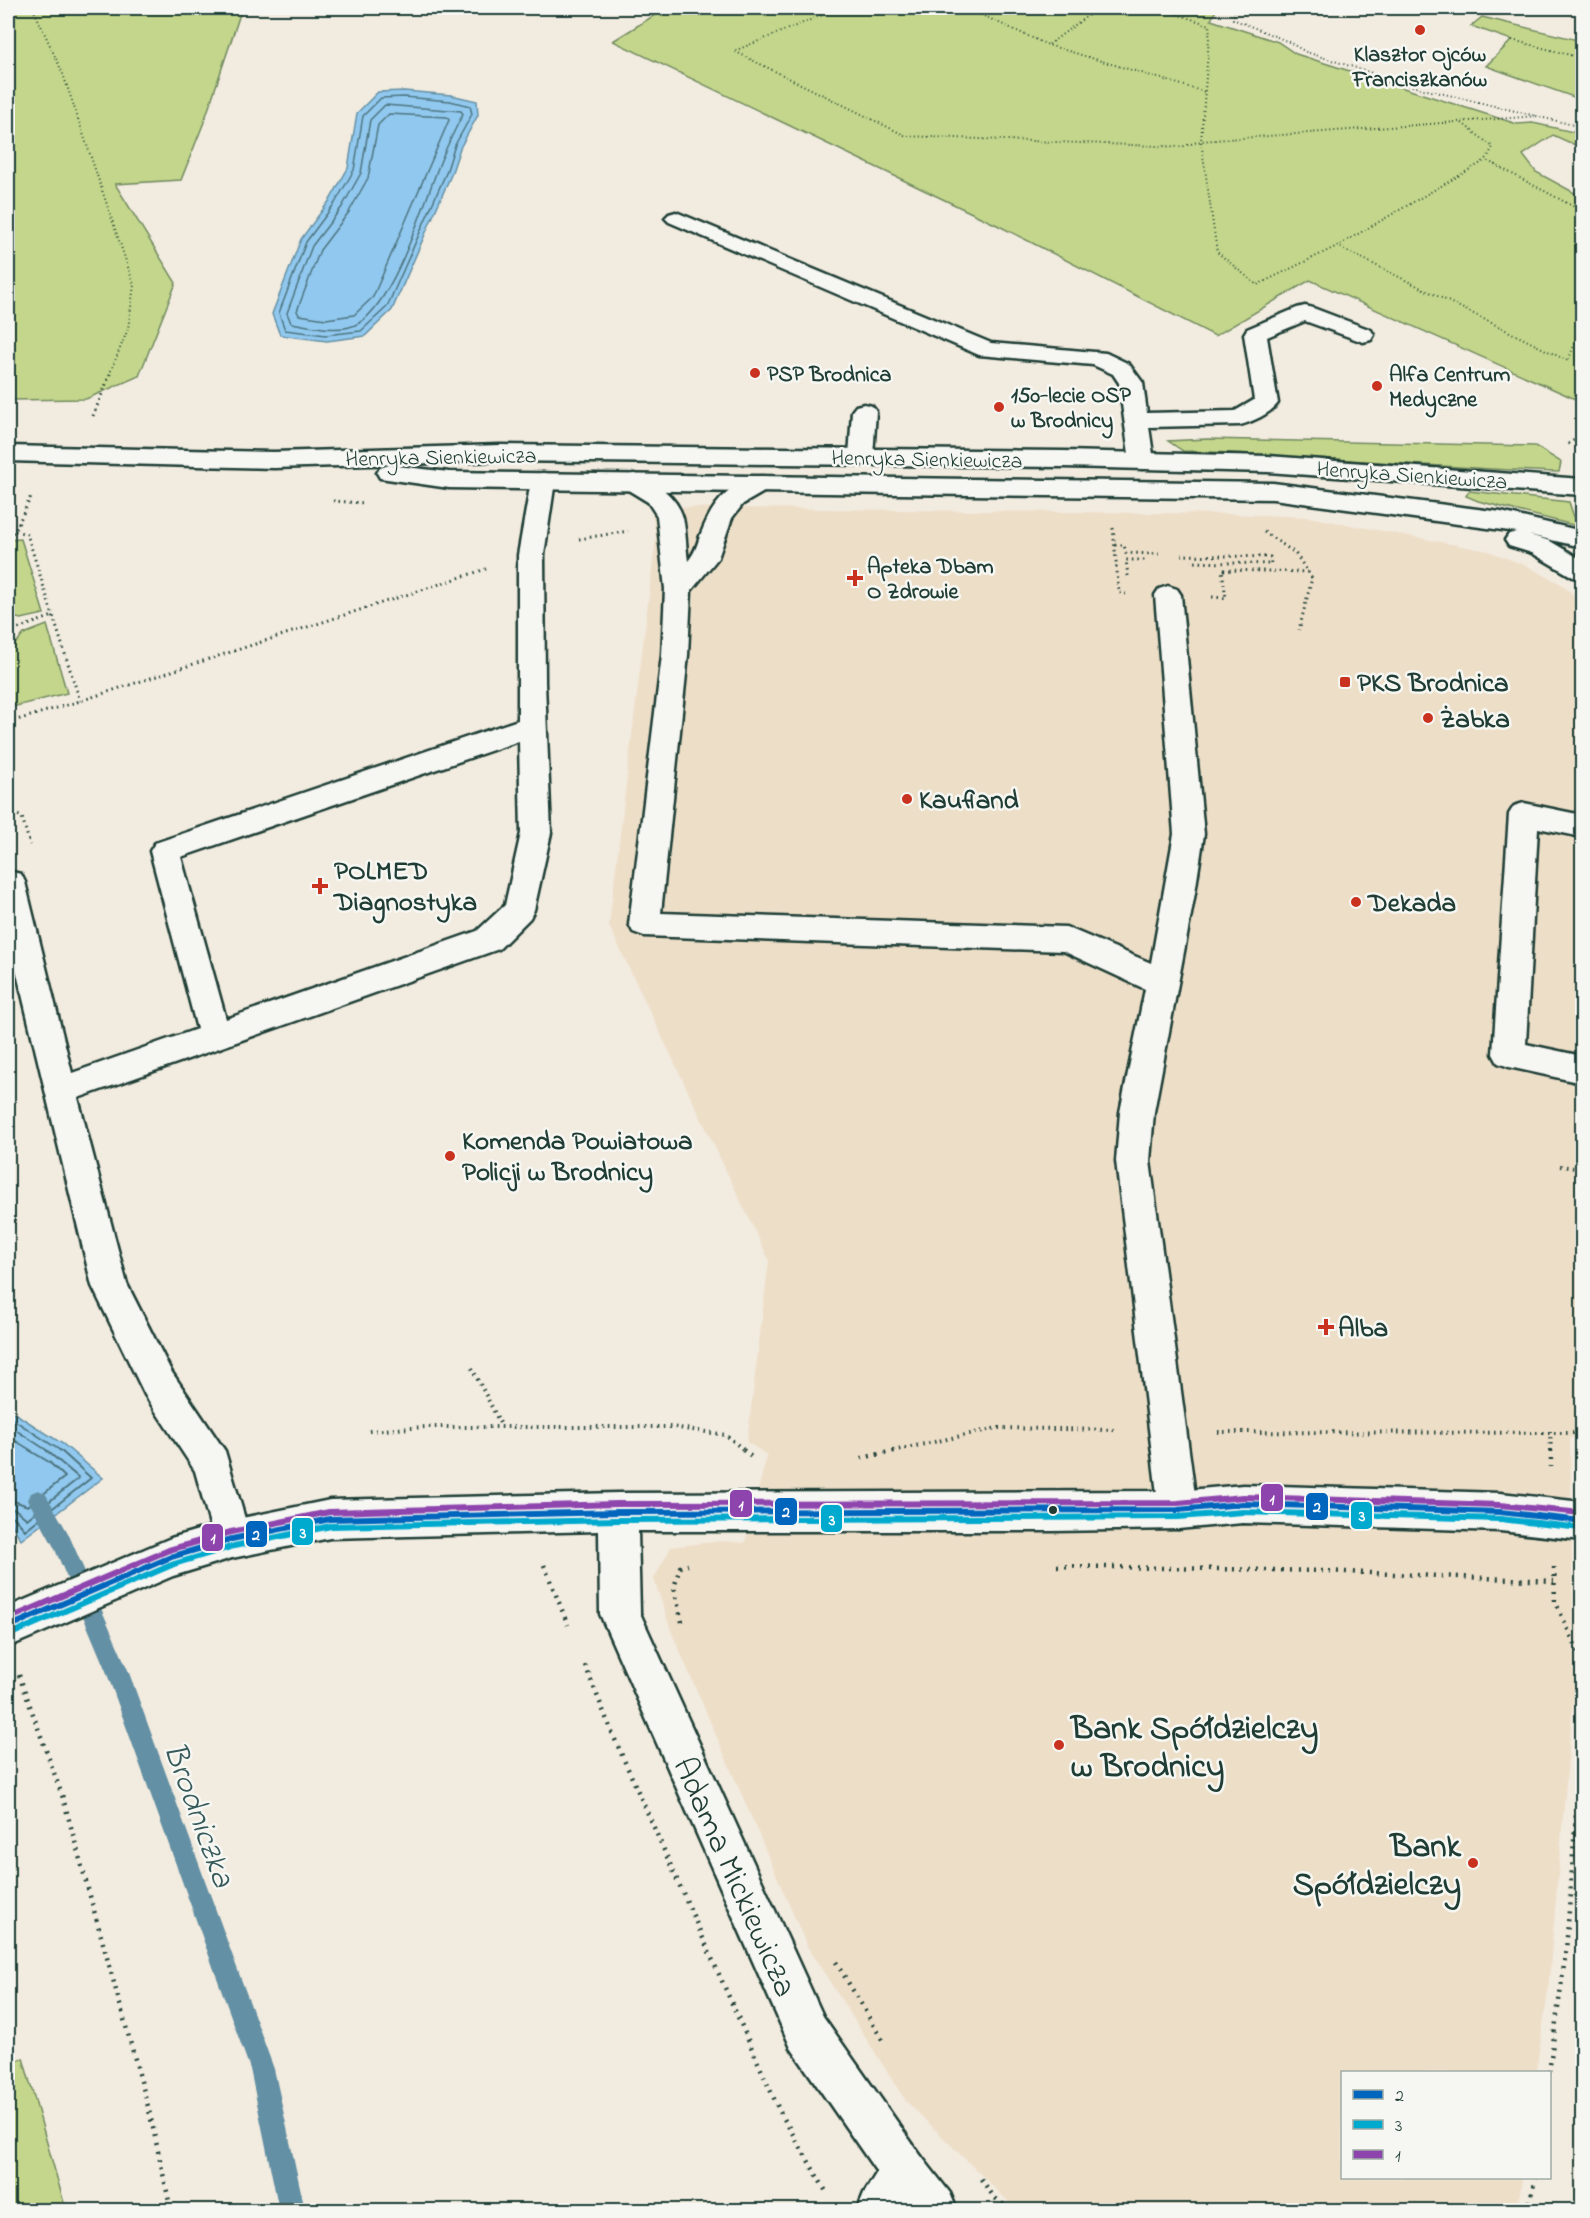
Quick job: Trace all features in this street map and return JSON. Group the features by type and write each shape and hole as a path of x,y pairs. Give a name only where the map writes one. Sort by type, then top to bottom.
{"main road":[{"path":"676,218 987,350 1098,358 1121,369 1131,383 1146,489"},
{"path":"1137,420 1240,418 1266,403 1255,334 1305,312 1363,335"},
{"path":"860,484 864,411"},
{"name":"Henryka Sienkiewicza","path":"9,454 274,460 500,453 1142,461 1268,464 1581,486"},
{"name":"Henryka Sienkiewicza","path":"274,460 449,480 1273,491 1501,520 1582,539"},
{"path":"60,1091 488,940 519,910 536,833 532,726 531,555 543,481"},
{"path":"634,482 657,496 670,516 678,590 675,655 644,924 1066,939 1161,982"},
{"path":"678,590 705,558 720,517 734,498 760,483"},
{"name":"Henryka Sienkiewicza","path":"1407,508 1541,547 1582,571"},
{"path":"1168,595 1189,834 1180,893 1137,1112 1133,1161 1178,1510"},
{"path":"215,1037 165,851 532,726"},
{"path":"1582,826 1524,814 1509,1054 1582,1069"},
{"path":"10,882 110,1286 158,1383 212,1464 232,1539"},
{"path":"8,1627 171,1557 232,1539 330,1519 618,1512 1178,1510 1254,1504 1500,1512 1582,1521"},
{"name":"Adama Mickiewicza","path":"618,1512 620,1614 807,2032 893,2192 933,2211"}],"path":[{"path":"33,8 63,74 134,285 128,329 90,424 85,455"},
{"path":"840,8 734,51 906,136 1181,147 1201,141 1537,116"},
{"path":"966,8 1048,45 1205,92"},
{"path":"1048,45 1098,8"},
{"path":"1158,8 1210,25 1201,141 1217,252 1257,285 1337,246 1486,160 1492,147 1461,122"},
{"path":"1228,8 1236,10 1233,19 1289,42 1306,52 1419,88 1582,127"},
{"path":"1512,40 1582,58"},
{"path":"1486,160 1582,211"},
{"path":"1337,246 1568,361 1582,325"},
{"path":"8,536 15,531 34,489"},
{"path":"1113,519 1117,579"},
{"path":"1258,527 1295,553 1312,578 1299,630"},
{"path":"8,720 17,720 80,701 580,539 637,529"},
{"path":"15,531 27,534 80,701"},
{"path":"1251,571 1308,572"},
{"path":"8,636 14,630 53,616"},
{"path":"8,628 14,630"},
{"path":"1560,1166 1582,1169"},
{"path":"472,1368 502,1427"},
{"path":"369,1431 424,1427 672,1427 726,1436 757,1461"},
{"path":"854,1460 997,1428 1290,1434 1574,1433 1582,1430"},
{"path":"532,1561 544,1564 570,1628"},
{"path":"686,1631 674,1588 681,1567 696,1562"},
{"path":"1054,1566 1323,1571 1554,1581 1555,1601 1582,1660"},
{"path":"583,1660 613,1735 780,2112 831,2201"},
{"path":"16,1666 63,1797 149,2110 171,2211"},
{"path":"1549,2071 1566,1951 1582,1732"},
{"path":"830,1952 889,2052"},
{"path":"974,2170 994,2197 1010,2211"},
{"path":"1528,2211 1535,2179"}],"shaded area":[{"path":"651,507 1308,517 1488,551 1527,566 1561,584 1582,602 1582,1434 1570,1438 1574,1690 1548,1991 1536,2071 1341,2071 1341,2179 1522,2179 1518,2210 1017,2210 906,2101 807,1946 672,1633 654,1579 671,1547 721,1541 745,1543 767,1455 747,1442 769,1260 609,926 656,537"}],"green space":[{"path":"8,8 242,8 204,122 181,180 115,184 176,283 139,376 86,399 8,400"},
{"path":"666,8 1217,8 1211,20 1278,42 1296,54 1517,124 1533,123 1582,134 1582,148 1553,135 1523,155 1536,172 1582,197 1582,402 1310,280 1215,336 999,226 613,41"},
{"path":"1482,17 1582,41 1582,100 1486,66 1512,40 1471,26"},
{"path":"1207,439 1535,446 1561,462 1559,472 1512,470 1183,451 1168,441"},
{"path":"1469,491 1569,502 1577,526 1478,501 1466,496"},
{"path":"21,539 44,614 21,619 8,616 8,540"},
{"path":"47,625 67,693 8,708 8,652 24,634"},
{"path":"23,2058 66,2210 8,2210 8,2066"}],"water":[{"path":"404,91 451,95 477,101 478,115 460,148 451,175 392,310 365,336 327,341 280,335 272,314 301,239 330,200 348,168 357,113 378,92"},
{"path":"8,1409 63,1444 103,1478 21,1540 8,1518"}],"waterway":[{"name":"Brodniczka","path":"38,1500 61,1540 117,1670 262,2069 292,2210"}],"transit line":[{"name":"1","path":"8,1619 169,1550 231,1532 329,1512 618,1504 1178,1503 1243,1497 1500,1505 1582,1513"},
{"name":"2","path":"8,1627 171,1557 232,1539 330,1519 618,1512 1178,1510 1243,1504 1500,1512 1582,1521"},
{"name":"3","path":"11,1634 174,1564 234,1546 331,1526 618,1520 1178,1517 1243,1512 1500,1519 1581,1528"}],"place":[{"name":"Klasztor Ojców Franciszkanów","path":"1420,30"},
{"name":"PSP Brodnica","path":"755,373"},
{"name":"Alfa Centrum Medyczne","path":"1377,386"},
{"name":"150-lecie OSP w Brodnicy","path":"999,407"},
{"name":"Apteka Dbam O Zdrowie","path":"855,578"},
{"name":"PKS Brodnica","path":"1345,682"},
{"name":"Żabka","path":"1428,718"},
{"name":"Kaufland","path":"907,799"},
{"name":"POLMED Diagnostyka","path":"320,886"},
{"name":"Dekada","path":"1356,902"},
{"name":"Komenda Powiatowa Policji w Brodnicy","path":"450,1156"},
{"name":"Alba","path":"1326,1327"},
{"name":"Bank Spółdzielczy w Brodnicy","path":"1059,1745"},
{"name":"Bank Spółdzielczy","path":"1473,1863"}]}
